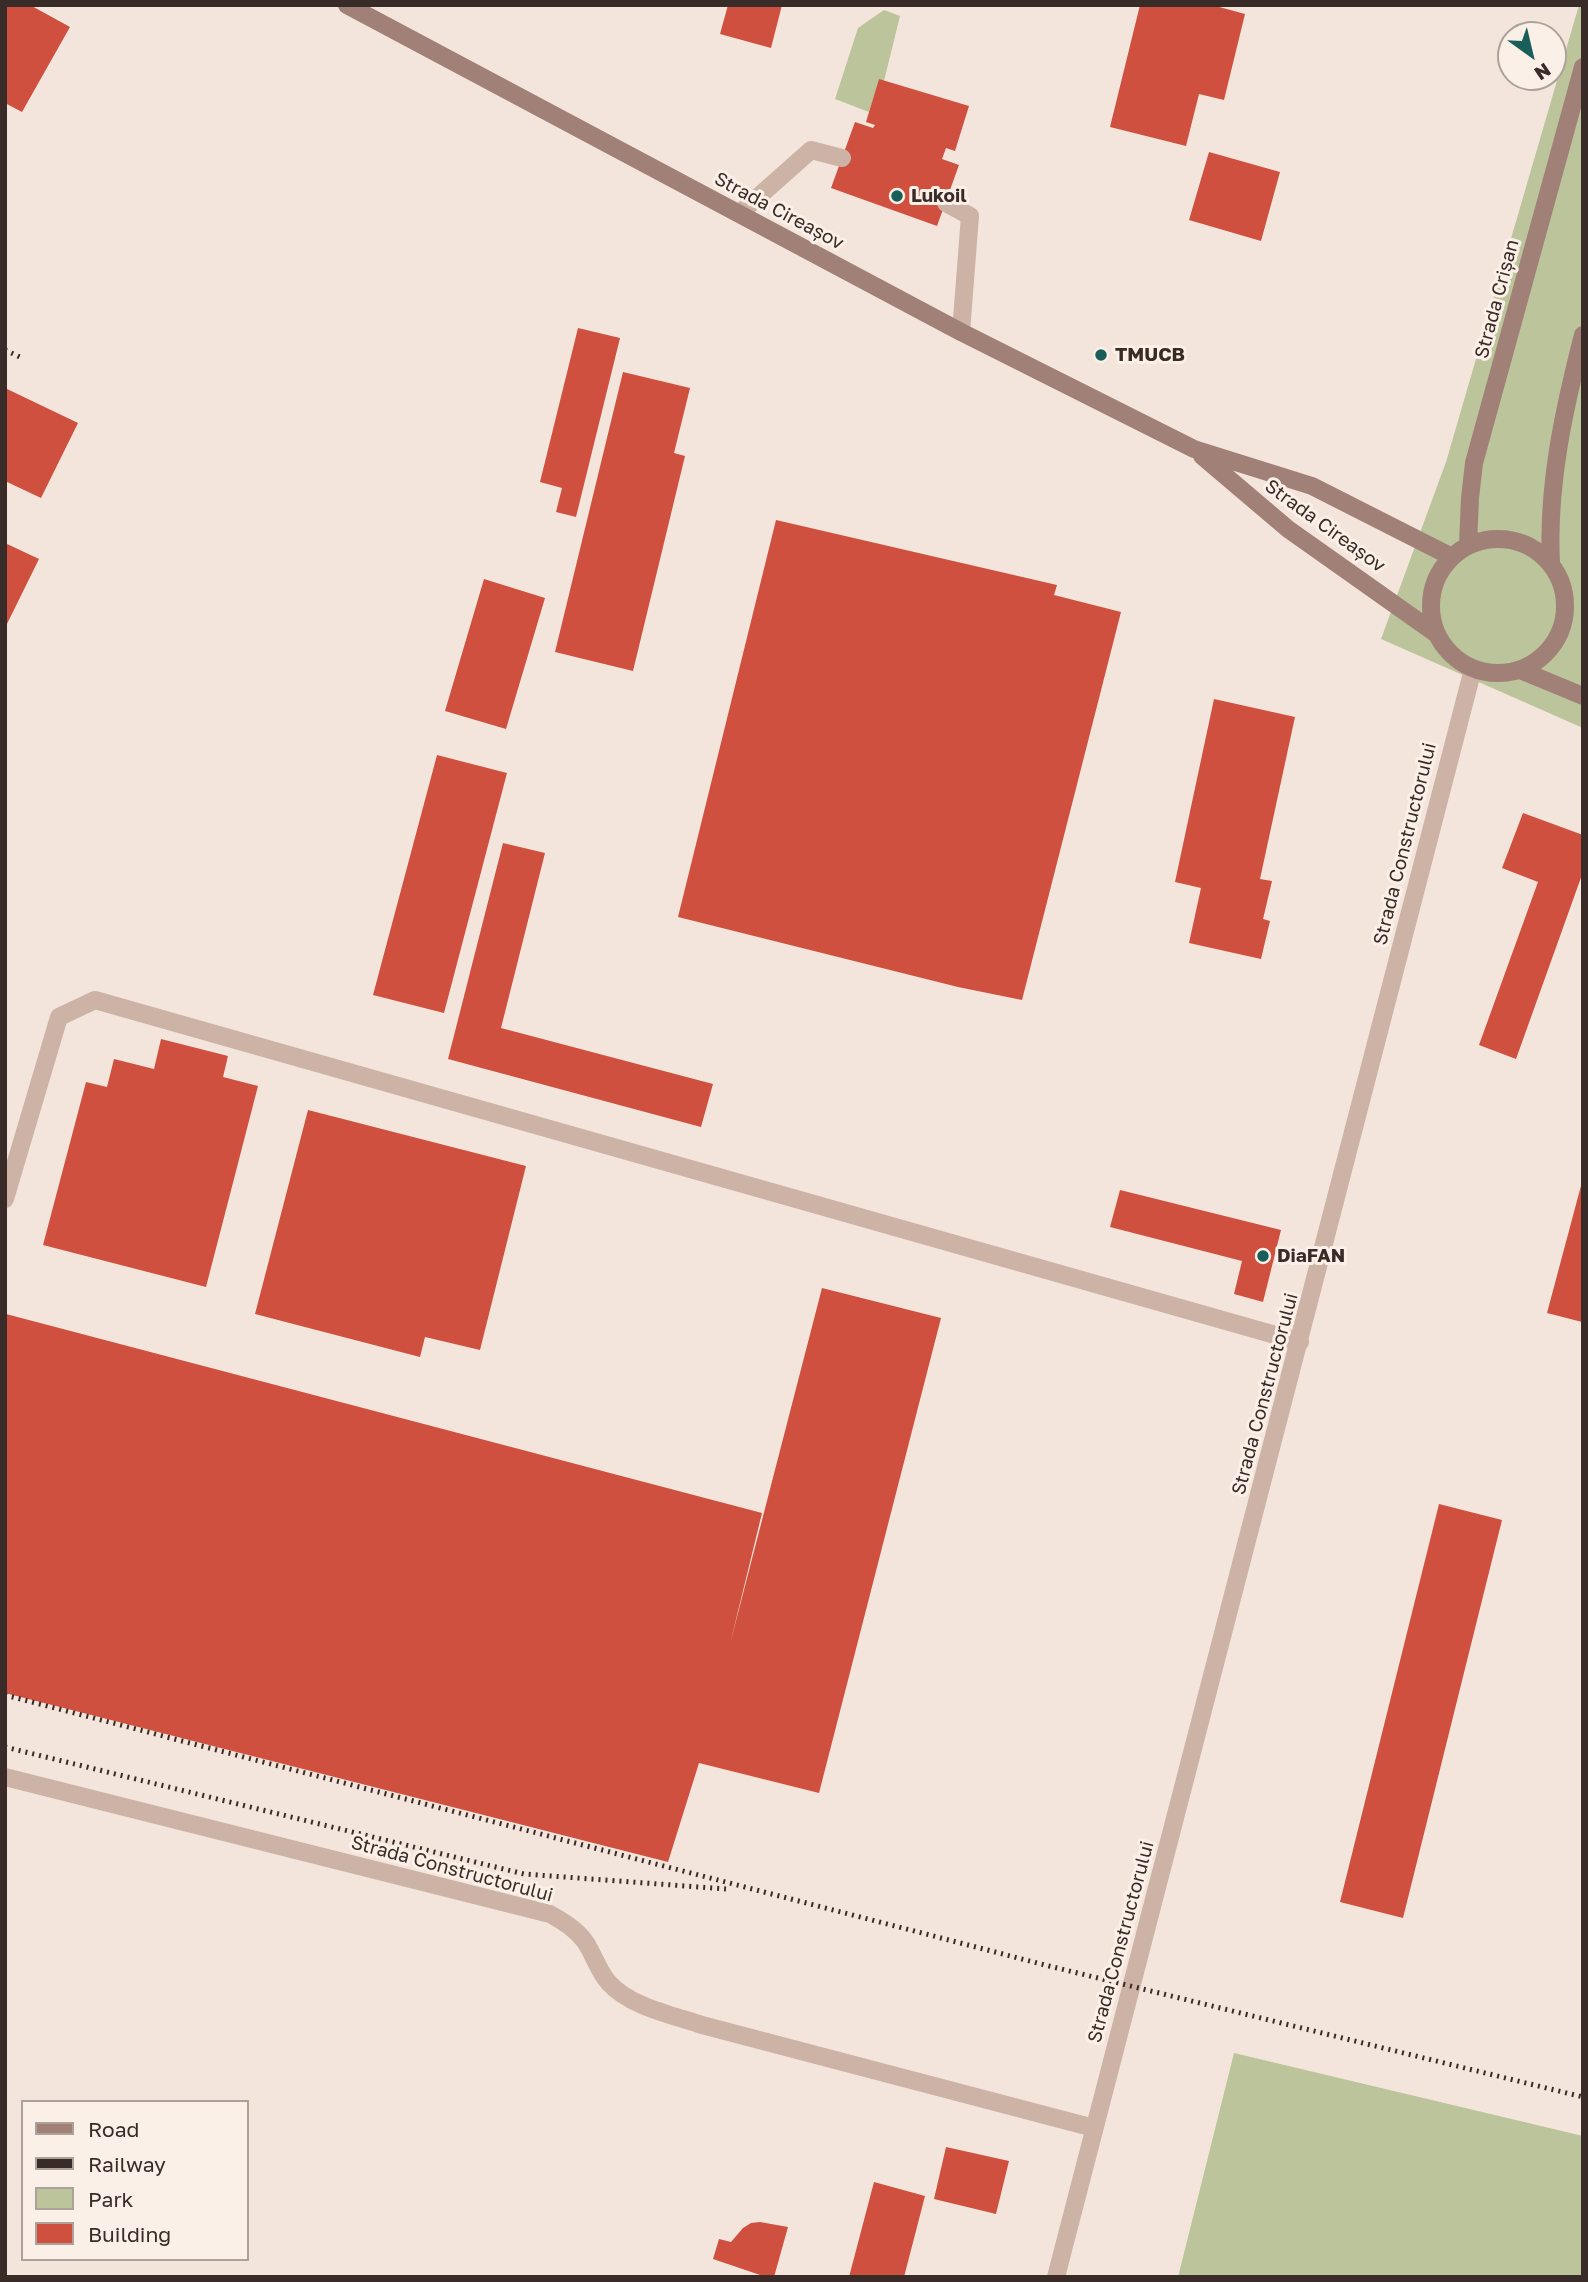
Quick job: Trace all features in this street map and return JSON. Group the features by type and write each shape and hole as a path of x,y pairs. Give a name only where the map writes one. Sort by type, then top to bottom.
{"main road":[{"name":"Strada Cireașov","path":"347,5 961,332 1194,449 1312,486 1452,557"},
{"name":"Strada Crișan","path":"1468,545 1474,463 1583,67"},
{"path":"1551,563 1549,527 1557,456 1583,335"},
{"name":"Strada Cireașov","path":"1194,449 1288,529 1435,633"},
{"path":"1490,539 1513,540 1534,548 1551,563 1561,579 1566,596 1565,620 1556,641 1541,659 1520,670 1505,674 1473,669 1457,661 1444,648 1435,633 1431,613 1432,592 1439,573 1452,557 1468,545 1490,539"},
{"path":"1566,596 1583,606"},
{"path":"1520,670 1583,696"}],"street":[{"path":"740,214 811,150 842,158"},
{"path":"946,203 970,216 961,332"},
{"name":"Strada Constructorului","path":"1056,2277 1473,669"},
{"path":"5,1199 59,1017 95,1000 1300,1342"},
{"name":"Strada Constructorului","path":"5,1777 550,1914 573,1928 589,1947 608,1983 624,1995 652,2008 702,2025 1094,2128"}],"green space":[{"path":"1579,5 1583,5 1583,728 1381,639 1446,462 1554,91 1567,91 1567,46"},
{"path":"884,10 900,16 884,81 879,80 869,112 835,99 858,28"},
{"path":"1234,2053 1583,2136 1583,2277 1178,2277"}],"building":[{"path":"5,5 30,5 70,27 22,112 5,103"},
{"path":"728,5 782,5 771,48 720,34"},
{"path":"1140,5 1212,5 1245,14 1224,100 1199,94 1186,146 1110,127"},
{"path":"879,79 969,106 955,151 946,148 942,159 959,165 937,226 831,188 855,122 873,128 875,125 866,122"},
{"path":"1209,152 1280,172 1261,241 1189,220"},
{"path":"578,328 620,338 576,517 556,512 562,488 540,482"},
{"path":"623,372 690,388 674,453 685,456 633,671 555,652"},
{"path":"5,388 78,423 41,498 5,481"},
{"path":"776,520 1057,585 1054,595 1121,612 1022,1000 958,987 678,917"},
{"path":"5,543 39,559 5,628"},
{"path":"484,579 545,598 506,729 445,711"},
{"path":"1214,699 1295,717 1260,879 1272,881 1263,919 1270,921 1261,959 1189,943 1201,888 1175,882"},
{"path":"437,755 507,773 444,1013 373,995"},
{"path":"1523,813 1583,835 1583,872 1516,1059 1479,1045 1538,882 1502,868"},
{"path":"503,843 545,853 501,1028 713,1084 701,1127 448,1059"},
{"path":"161,1039 228,1056 223,1077 258,1086 206,1287 43,1245 86,1082 107,1087 114,1059 154,1069"},
{"path":"308,1110 526,1166 480,1350 425,1337 420,1357 255,1314"},
{"path":"1582,1182 1583,1319 1582,1322 1547,1313"},
{"path":"1120,1190 1281,1230 1263,1302 1234,1294 1242,1261 1110,1227"},
{"path":"822,1288 941,1318 819,1793 699,1763 668,1862 5,1693 6,1314 762,1513 730,1644"},
{"path":"1439,1504 1502,1520 1403,1918 1340,1902"},
{"path":"946,2147 1009,2161 996,2214 934,2199"},
{"path":"874,2182 925,2196 904,2277 849,2277"},
{"path":"760,2222 788,2227 774,2277 766,2277 713,2259 719,2239 731,2242 743,2228"}],"railway":[{"path":"5,350 22,358"},
{"path":"5,1695 1049,1966 1583,2097"},
{"path":"5,1747 524,1874 726,1889"}],"place":[{"name":"Lukoil","path":"897,196"},
{"name":"TMUCB","path":"1101,355"},
{"name":"DiaFAN","path":"1263,1256"}]}
